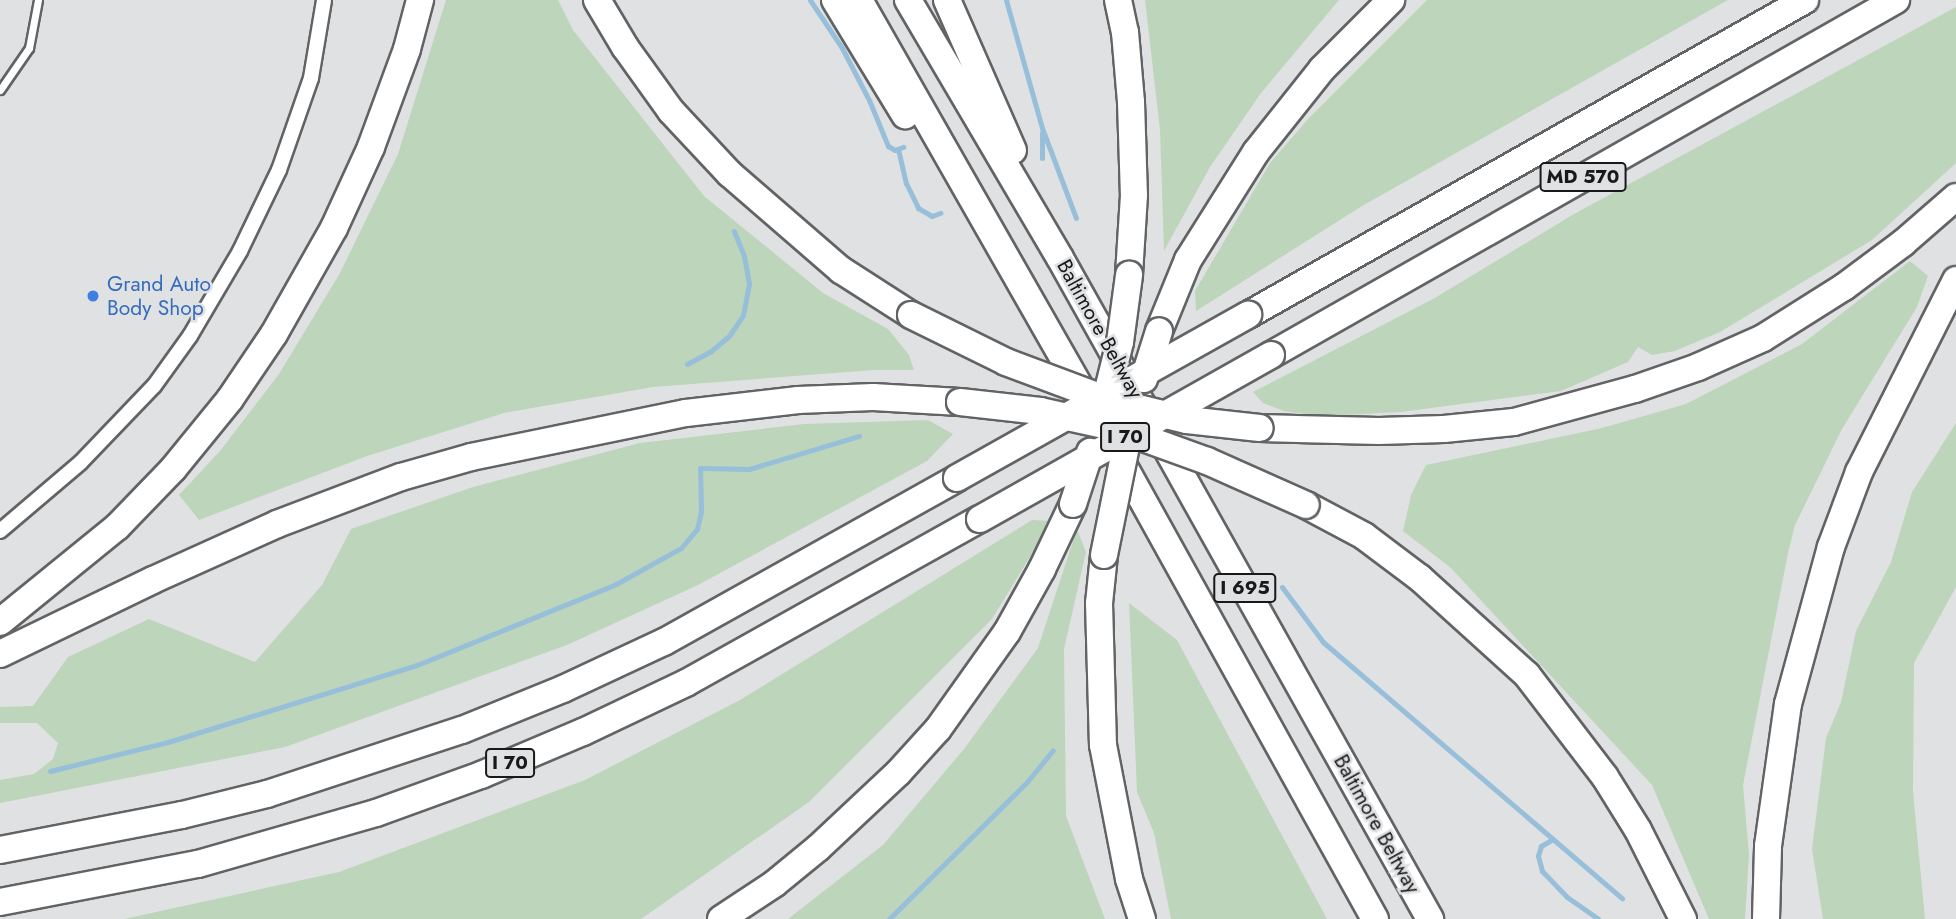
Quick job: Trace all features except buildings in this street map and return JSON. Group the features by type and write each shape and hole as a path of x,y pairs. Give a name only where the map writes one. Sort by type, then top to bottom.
{"highway":[{"path":"0,622 117,527 173,469 230,400 274,334 334,228 371,147 407,49 420,0"},
{"path":"597,0 625,47 671,111 730,174 841,270 911,315 1006,362 1113,402 1187,420 1260,428 1380,431 1472,426 1514,422 1635,389 1698,367 1763,338 1844,287 1903,243 1956,197"},
{"path":"835,0 1088,402"},
{"name":"I 695","path":"859,0 1088,402 1375,919"},
{"name":"Baltimore Beltway","path":"908,0 1060,258 1430,919"},
{"path":"947,0 1060,258"},
{"path":"721,919 774,884 828,839 898,773 938,729 1006,632 1042,569 1073,504 1114,366 1129,275 1134,195 1129,79 1118,0"},
{"path":"1142,919 1126,865 1103,745 1099,603 1104,555 1127,436 1159,331 1188,260 1256,152 1322,69 1391,0"},
{"name":"MD 570","path":"1248,315 1805,0"},
{"name":"MD 570","path":"1271,355 1896,0"},
{"path":"1766,919 1768,846 1788,704 1831,547 1859,472 1956,280"},
{"name":"I 70","path":"0,850 169,818 267,794 462,730 563,689 664,642 1248,315"},
{"name":"I 70","path":"0,902 105,884 223,858 376,813 481,775 583,732 686,683 1271,355"},
{"path":"0,654 277,524 401,477 471,457 594,429 723,408 798,400 873,397 960,402 1040,411 1113,426 1207,461 1306,505 1364,536 1420,578 1527,675 1605,777 1638,831 1683,919"}],"street":[{"path":"0,531 81,462 154,386 190,336 240,251 279,170 311,78 324,0"}],"lane":[{"path":"0,90 29,48 38,0"}],"green space":[{"path":"446,0 558,0 573,30 704,196 823,293 888,329 909,355 914,370 874,370 653,387 504,413 367,456 199,520 179,495 220,451 279,374 340,273 398,154"},
{"path":"1145,0 1339,0 1261,93 1210,167 1164,251 1160,130"},
{"path":"1427,0 1728,0 1362,206 1196,311 1195,291 1270,163 1309,118"},
{"path":"1956,7 1956,163 1872,240 1720,332 1675,351 1652,355 1638,347 1628,362 1561,391 1401,412 1320,416 1284,411 1263,403 1253,392 1433,299 1574,214"},
{"path":"1910,261 1928,276 1917,307 1842,429 1795,525 1743,785 1749,855 1745,919 1709,919 1652,785 1451,568 1403,531 1411,495 1426,465 1602,428 1686,404 1802,344"},
{"path":"928,420 953,434 927,461 698,585 567,645 285,747 0,803 0,780 34,774 53,759 58,743 37,723 0,723 0,707 33,706 68,657 149,619 255,662 322,585 351,529 473,487 640,443 804,424"},
{"path":"1956,423 1956,587 1914,663 1913,791 1925,919 1823,919 1812,849 1826,738 1841,702 1856,631 1891,562 1912,492"},
{"path":"1032,520 1052,521 992,619 809,802 641,919 124,919 339,872 585,780 740,700"},
{"path":"1077,529 1086,552 1064,649 1066,816 1105,919 788,919 883,845 964,749 1038,648"},
{"path":"1129,603 1177,640 1327,919 1171,919 1154,833 1137,792"}],"waterway":[{"path":"810,0 842,48 869,100 888,146 895,150 903,147"},
{"path":"1006,0 1042,128 1076,218"},
{"path":"1042,133 1042,158"},
{"path":"898,149 906,183 918,208 932,216 940,213"},
{"path":"687,364 711,351 729,336 743,315 749,284 744,256 734,231"},
{"path":"50,771 168,742 417,665 616,584 681,548 697,529 701,511 700,468 749,469 859,436"},
{"path":"1282,587 1323,642 1622,898"},
{"path":"889,919 1027,782 1053,750"},
{"path":"1553,839 1541,846 1538,856 1542,871 1567,897 1598,919"}],"place":[{"name":"Grand Auto Body Shop","path":"93,296"}]}
